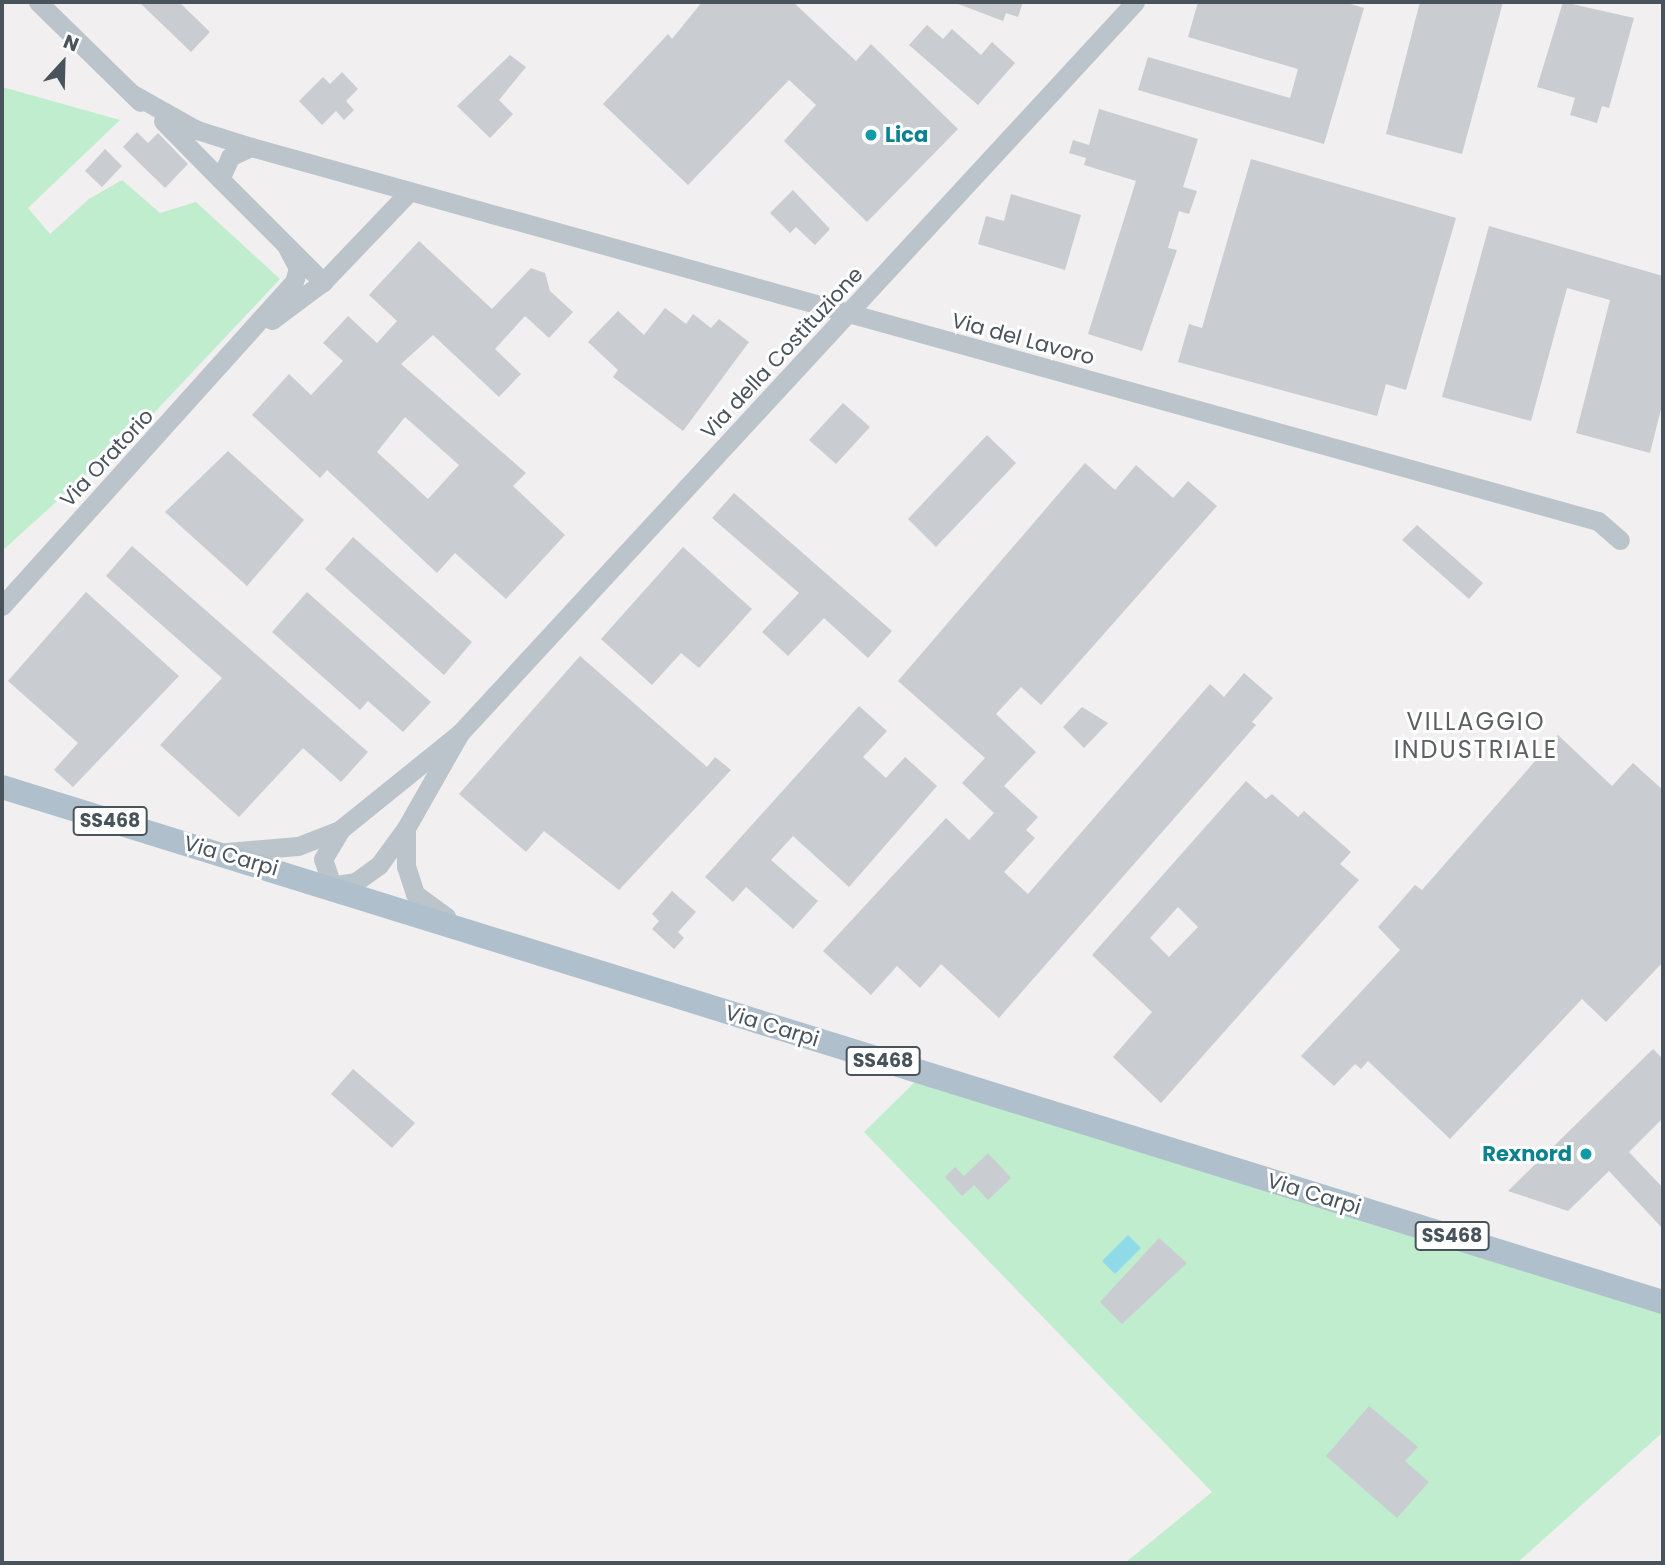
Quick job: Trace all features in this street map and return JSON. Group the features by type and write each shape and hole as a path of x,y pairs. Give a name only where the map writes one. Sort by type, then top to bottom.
{"main road":[{"name":"Via Carpi","path":"2,787 332,886 1663,1302"}],"street":[{"name":"Via Oratorio","path":"38,2 323,282"},
{"name":"Via della Costituzione","path":"219,852 287,848 341,829 460,733 1135,2"},
{"name":"Via Oratorio","path":"131,93 179,122 251,147 408,193 323,282 246,340"},
{"path":"220,179 230,157 251,147"},
{"name":"Via del Lavoro","path":"408,193 1598,522 1620,540"},
{"name":"Via Oratorio","path":"2,606 246,340 294,282 298,268 286,245"},
{"name":"Via della Costituzione","path":"341,829 323,859 332,886 368,876 406,828 460,733"},
{"name":"Via della Costituzione","path":"406,828 406,866 415,894 476,933"}],"green space":[{"path":"2,87 120,120 28,208 50,234 89,199 122,180 160,213 196,202 280,279 153,414 2,551"},
{"path":"916,1081 1663,1307 1663,1432 1517,1563 1125,1563 1212,1492 864,1132"}],"water":[{"path":"1128,1235 1141,1248 1115,1274 1102,1261"}],"building":[{"path":"139,2 179,2 210,32 191,52"},
{"path":"702,2 793,2 856,61 871,44 958,129 867,222 784,141 816,105 789,80 688,185 603,104 668,34 672,39"},
{"path":"953,2 1023,2 1018,17 1006,13 1003,21"},
{"path":"1198,2 1344,2 1364,8 1324,144 1138,90 1148,57 1290,98 1298,69 1188,37"},
{"path":"1420,2 1503,2 1462,154 1386,134"},
{"path":"1563,2 1634,18 1609,108 1602,106 1597,123 1570,115 1575,98 1537,87"},
{"path":"927,25 943,39 952,29 981,55 992,42 1015,63 978,105 909,45"},
{"path":"510,55 526,67 499,100 513,114 490,138 457,106"},
{"path":"342,72 358,89 346,101 354,110 344,120 336,111 322,125 299,101 323,77 330,84"},
{"path":"1099,109 1198,139 1183,187 1197,191 1189,214 1179,211 1168,248 1177,250 1142,351 1088,334 1136,181 1084,165 1086,158 1069,153 1073,140 1089,145"},
{"path":"137,132 148,143 158,133 188,164 165,188 123,147"},
{"path":"105,149 122,166 102,187 85,171"},
{"path":"1251,159 1456,218 1406,390 1386,384 1377,416 1178,362 1189,324 1202,328"},
{"path":"793,190 830,229 815,245 796,227 790,233 770,213"},
{"path":"1011,194 1081,215 1065,270 978,244 986,216 1004,221"},
{"path":"1489,226 1663,276 1663,401 1650,453 1576,433 1610,300 1567,288 1531,421 1442,397"},
{"path":"419,241 492,309 531,268 545,273 550,291 573,312 549,338 525,316 495,349 521,374 499,397 433,335 401,364 526,473 513,486 565,535 506,599 455,553 437,573 327,470 320,478 252,415 289,374 311,395 343,361 323,343 348,316 377,343 397,321 369,295","holes":["405,417 459,465 428,499 377,452"]},
{"path":"665,308 686,324 693,314 711,328 719,319 749,342 683,431 613,377 618,370 588,342 618,311 644,335"},
{"path":"843,403 870,427 836,464 809,440"},
{"path":"987,435 1016,463 936,547 908,519"},
{"path":"228,451 304,520 247,586 165,512"},
{"path":"1085,463 1115,490 1136,465 1173,498 1188,481 1217,506 1041,705 1021,687 996,714 1036,752 1004,786 1038,817 1026,830 1035,838 1004,872 1028,894 1210,684 1224,697 1244,673 1273,698 1252,722 1256,725 999,1018 941,964 920,988 897,966 871,995 823,951 946,818 969,840 994,813 962,783 985,758 898,681"},
{"path":"734,493 892,631 868,658 824,618 788,656 762,632 799,593 712,518"},
{"path":"1417,525 1483,583 1469,599 1402,540"},
{"path":"353,537 472,642 444,675 325,569"},
{"path":"132,546 368,752 341,782 303,748 239,817 160,745 222,678 106,576"},
{"path":"683,547 752,609 699,668 681,653 652,685 601,639"},
{"path":"86,592 179,676 73,787 54,770 78,743 8,681"},
{"path":"307,592 431,702 403,732 368,701 360,710 272,632"},
{"path":"580,656 707,767 715,757 731,770 619,890 544,831 526,852 459,794"},
{"path":"859,706 887,731 863,757 886,778 905,757 937,786 849,887 793,836 771,860 818,901 793,929 746,887 733,902 705,877"},
{"path":"1082,707 1108,723 1084,748 1063,727"},
{"path":"1558,735 1612,786 1633,763 1663,790 1663,962 1606,1022 1582,999 1450,1139 1368,1061 1361,1069 1355,1064 1334,1086 1301,1056 1400,950 1378,927 1415,885 1422,890"},
{"path":"1246,781 1266,799 1272,794 1298,817 1304,811 1351,852 1340,864 1359,880 1161,1103 1113,1057 1152,1012 1092,955","holes":["1178,907 1198,927 1169,957 1150,938"]},
{"path":"672,891 696,912 678,932 684,938 674,949 652,929 659,921 652,914"},
{"name":"Rexnord","path":"1653,1049 1663,1059 1663,1118 1629,1152 1663,1188 1663,1229 1609,1171 1568,1211 1508,1191"},
{"path":"353,1069 415,1123 392,1148 331,1094"},
{"path":"988,1153 1011,1178 988,1200 974,1185 962,1196 945,1177 955,1167 964,1176"},
{"path":"1159,1238 1187,1263 1122,1324 1100,1302"},
{"path":"1369,1406 1418,1447 1405,1461 1429,1482 1397,1518 1326,1456"}],"place":[{"name":"Lica","path":"871,135"},
{"name":"Rexnord","path":"1586,1154"}],"district":[{"name":"VILLAGGIO INDUSTRIALE","path":"1476,736"}]}
